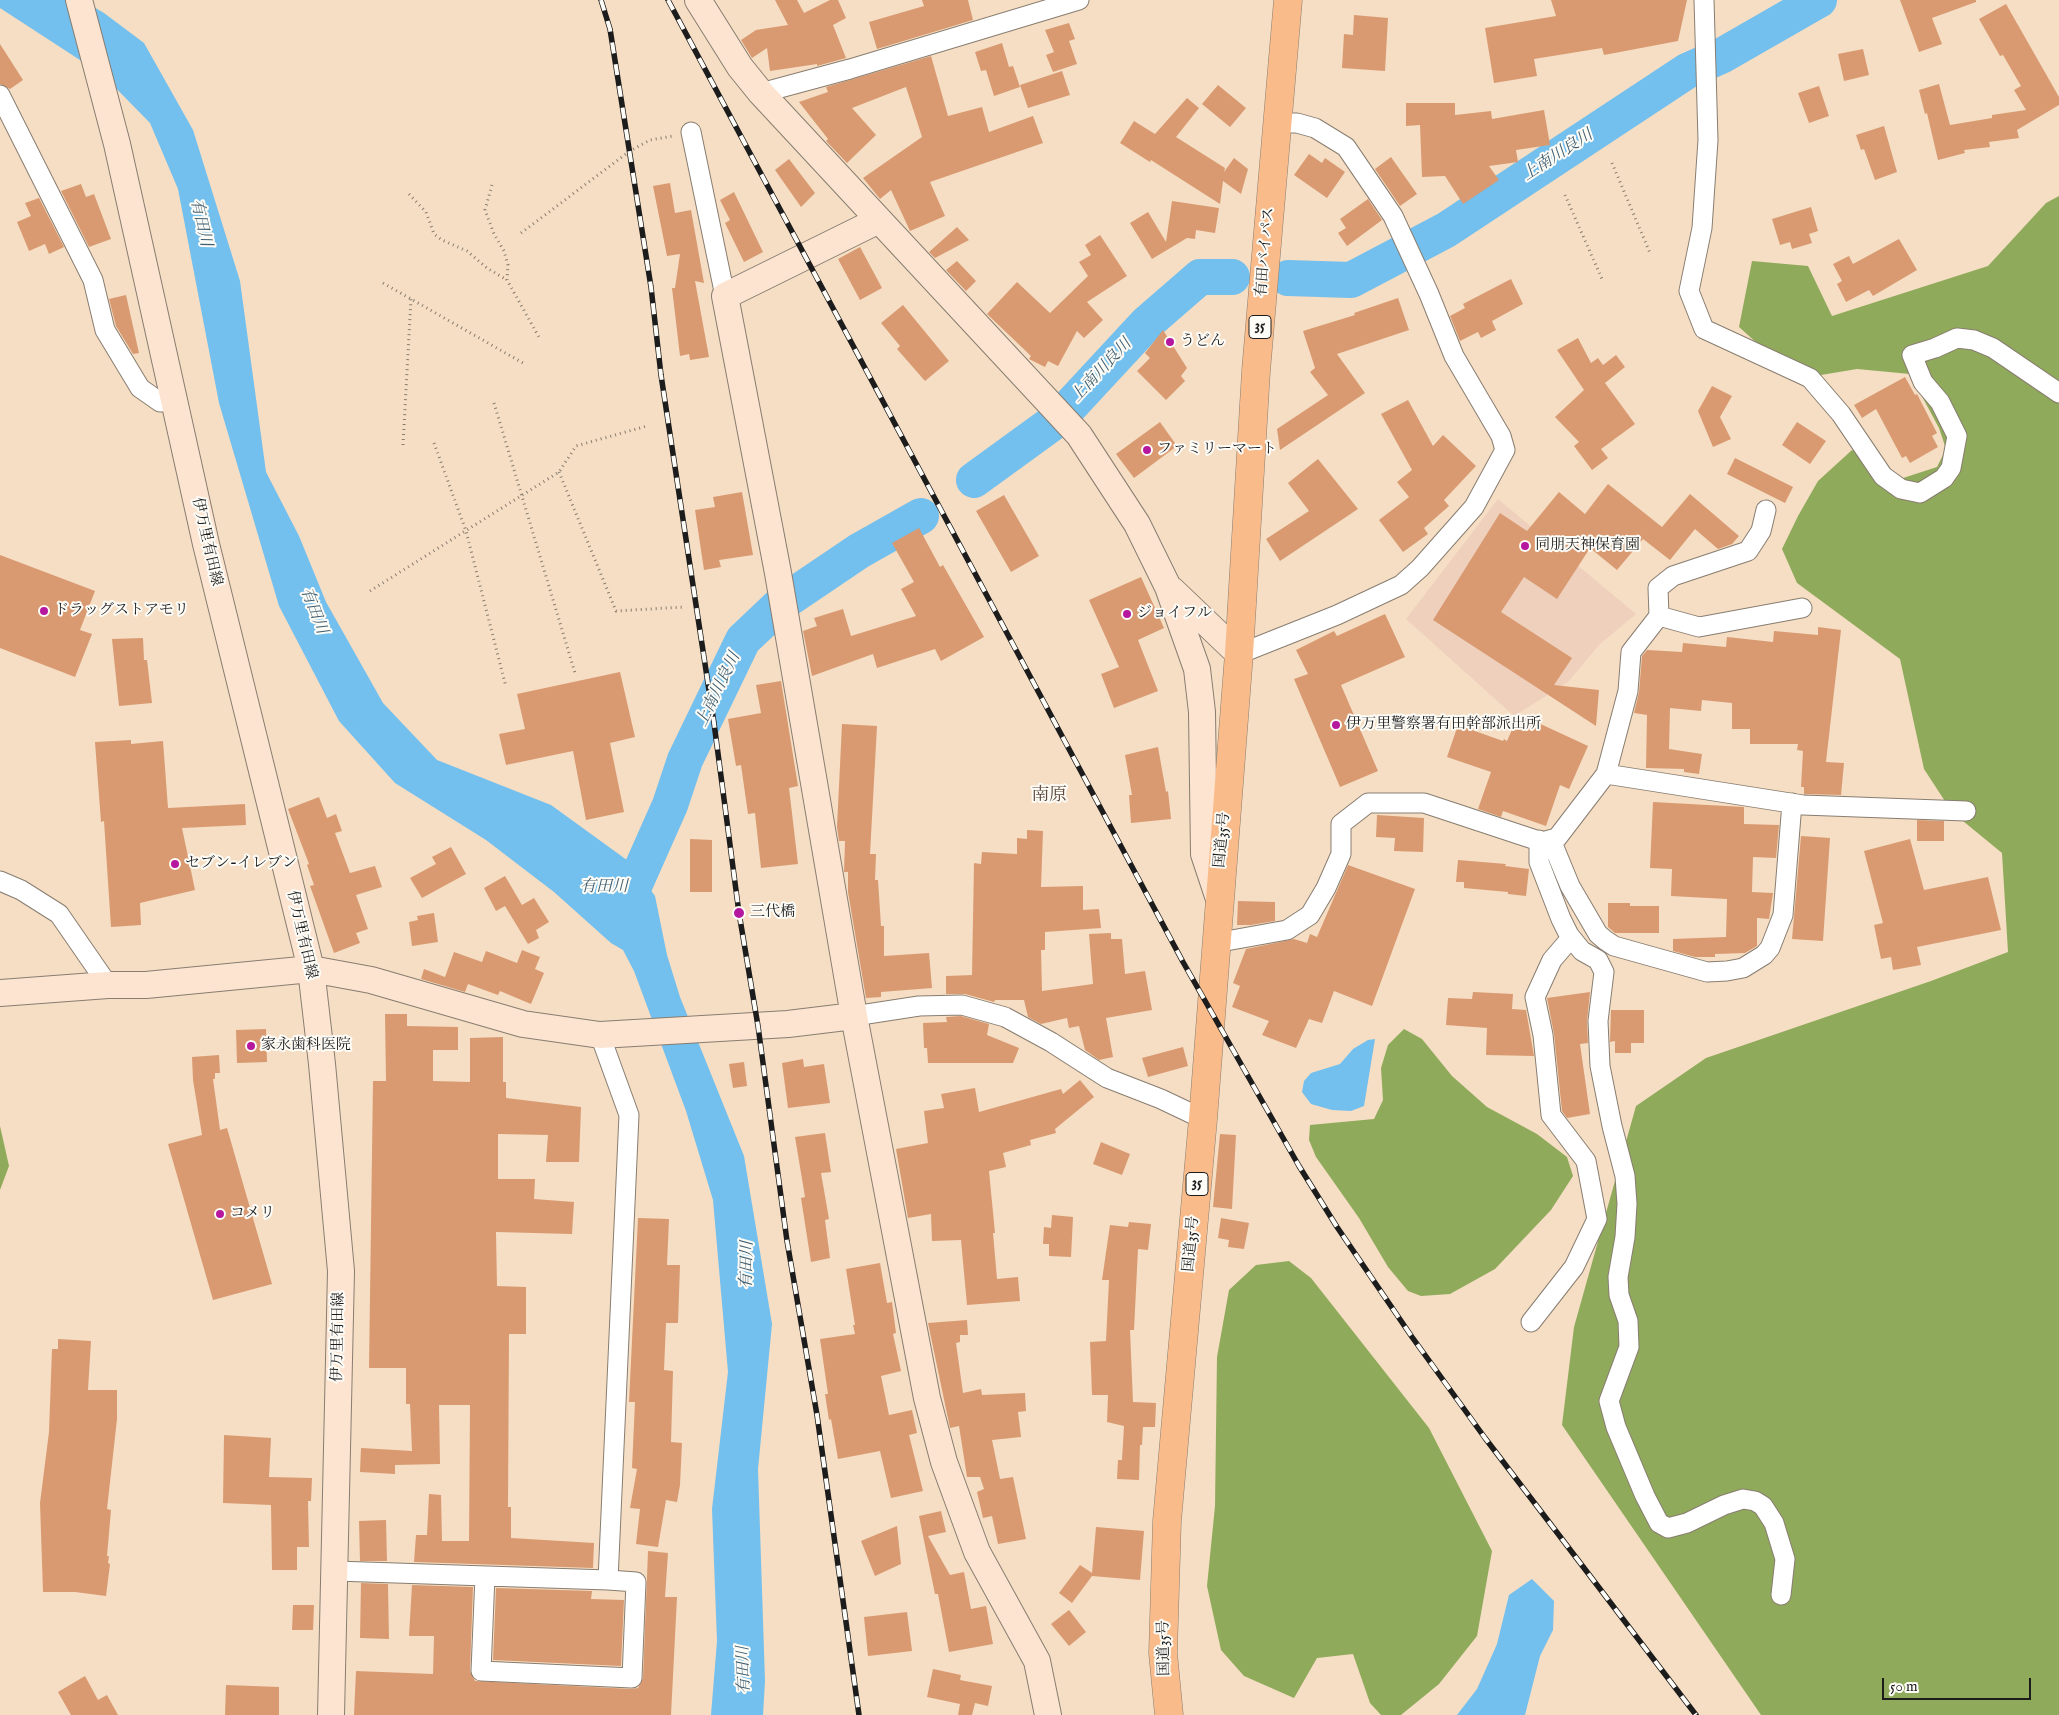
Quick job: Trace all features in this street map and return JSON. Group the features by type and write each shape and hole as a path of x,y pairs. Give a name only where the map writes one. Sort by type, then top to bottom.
{"highway":[{"name":"有田バイパス","path":"1239,654 1256,371 1288,0"},
{"name":"国道35号","path":"1167,1714 1163,1653 1167,1521 1202,1119 1218,896 1239,654"}],"street":[{"name":"伊万里有田線","path":"79,0 117,144 208,554 311,969 322,1064 341,1272 331,1715"},
{"path":"698,0 740,67 761,93 1032,387 1079,435 1137,524 1168,587 1197,670 1202,712 1204,854 1218,896"},
{"path":"761,93 850,69 1079,0"},
{"path":"1704,2 1708,140 1702,228 1689,291 1704,329 1810,378 1840,414 1883,476 1901,489 1920,493 1944,478 1951,468 1958,436 1940,402 1923,382 1912,355 1935,348 1957,338 1974,340 1992,348 2059,393"},
{"path":"0,95 93,280 105,330 140,388 160,402 174,401"},
{"path":"1168,587 1239,654 1336,616 1401,585 1420,568 1474,507 1505,450 1501,436 1454,356 1429,294 1393,216 1346,147 1315,128 1297,122 1276,123"},
{"path":"691,132 725,296 778,573 854,1016 915,1340 944,1462 977,1552 1037,1661 1048,1715"},
{"path":"725,296 879,220"},
{"path":"1215,943 1287,930 1310,915 1326,888 1340,854 1341,824 1368,803 1424,803 1545,840 1557,838 1606,774 1628,691 1631,652 1660,616 1658,588 1673,576 1748,551 1761,531 1766,510"},
{"path":"1660,616 1699,627 1802,608"},
{"path":"1606,774 1792,803 1966,811"},
{"path":"1545,840 1598,934 1605,940 1614,946 1707,972 1728,971 1744,968 1764,955 1770,948 1783,915 1792,803"},
{"path":"1545,840 1539,862 1561,919 1571,938 1582,951 1598,960 1604,972 1598,1021 1600,1066 1612,1126 1625,1176 1627,1204 1625,1237 1618,1277 1619,1295 1628,1320 1629,1347 1609,1401 1616,1427 1645,1496 1659,1523 1668,1528 1687,1523 1724,1505 1743,1499 1755,1501 1763,1506 1774,1523 1785,1558 1781,1595"},
{"path":"0,881 21,890 58,914 108,986"},
{"path":"1531,1322 1574,1267 1596,1219 1586,1161 1551,1114 1536,997 1552,960 1571,938"},
{"path":"0,993 146,985 311,969 371,980 523,1024 612,1035 788,1024 919,1006 962,1005 1005,1016 1051,1042 1107,1078 1160,1099 1202,1119"},
{"path":"608,1580 629,1115 612,1035"},
{"path":"334,1571 608,1580 636,1582 632,1678 481,1671 485,1576"}],"path":[{"path":"521,232 630,151 650,140 691,132"},
{"path":"1612,163 1650,253"},
{"path":"492,185 485,210 494,234 504,251 508,265 508,280 540,339"},
{"path":"409,194 426,212 434,234 442,240 467,251 487,268 508,280"},
{"path":"1566,195 1602,279"},
{"path":"383,283 523,363"},
{"path":"402,445 411,299"},
{"path":"494,403 575,673"},
{"path":"370,591 559,472 576,446 646,426"},
{"path":"434,443 466,531 506,687"},
{"path":"559,472 616,611 684,607"}],"shaded area":[{"path":"1498,499 1636,614 1600,644 1568,682 1514,716 1406,619"}],"green space":[{"path":"2059,196 2059,1715 1761,1715 1562,1425 1574,1327 1636,1106 1706,1058 1931,981 2008,952 2002,853 1952,812 1924,769 1900,659 1797,583 1782,549 1818,481 1852,450 1903,478 1937,467 1946,449 1939,428 1910,374 1857,369 1797,379 1739,327 1752,261 1808,266 1832,316 1988,266 2046,203"},
{"path":"1404,1029 1422,1039 1452,1076 1487,1107 1537,1134 1567,1157 1573,1176 1551,1210 1495,1269 1450,1294 1421,1296 1408,1291 1388,1267 1359,1218 1316,1157 1309,1140 1310,1125 1374,1119 1383,1100 1381,1068 1388,1045"},
{"path":"0,1126 9,1166 0,1190"},
{"path":"1289,1261 1311,1278 1429,1428 1492,1551 1477,1636 1439,1684 1401,1715 1381,1715 1370,1703 1353,1654 1317,1658 1294,1698 1244,1676 1221,1650 1207,1586 1215,1506 1217,1357 1229,1290 1256,1265"}],"water":[{"name":"有田川","path":"0,0 82,0 104,13 144,43 193,130 240,281 266,472 299,536 326,602 383,703 437,760 551,805 631,863 655,896 667,955 680,997 744,1156 772,1324 758,1469 765,1681 763,1715 711,1715 717,1641 712,1509 728,1372 713,1200 686,1111 634,971 623,950 611,943 554,892 486,840 395,783 339,721 279,606 219,403 178,189 150,123 103,75 0,8"},
{"path":"1375,1039 1364,1106 1351,1111 1332,1110 1311,1104 1302,1092 1304,1081 1311,1073 1340,1064 1353,1049 1368,1040"},
{"path":"1532,1579 1554,1601 1553,1630 1540,1656 1525,1715 1457,1715 1477,1689 1497,1644 1509,1595"}],"building":[{"path":"775,0 797,0 804,13 830,0 838,0 846,18 833,25 846,58 817,66 817,64 770,71 767,48 752,58 741,40 756,30 788,25"},
{"path":"922,0 968,0 973,20 877,49 869,22 924,6"},
{"path":"1551,0 1687,0 1678,41 1604,55 1602,48 1534,59 1537,76 1494,83 1485,28 1556,16"},
{"path":"1900,0 1976,0 1976,2 1932,18 1942,44 1919,52"},
{"path":"2006,4 2059,97 2059,105 2017,130 2019,138 1989,142 1990,147 1964,150 1965,153 1938,160 1927,113 1925,114 1919,90 1939,84 1950,125 1992,118 1992,115 2026,110 2014,90 2021,86 2003,55 2000,56 1979,19"},
{"path":"1354,15 1388,18 1385,71 1342,68 1344,34 1353,35"},
{"path":"1069,23 1075,39 1069,41 1077,64 1053,72 1046,55 1054,52 1045,30"},
{"path":"1002,43 1009,67 1013,66 1020,87 994,96 986,70 981,71 975,52"},
{"path":"0,44 23,80 10,89 0,84"},
{"path":"1863,49 1869,75 1844,81 1838,54"},
{"path":"931,56 948,116 982,107 989,132 1033,116 1043,143 930,182 945,216 910,231 891,190 880,199 863,178 922,137 906,87 852,108 876,135 847,163 826,141 828,139 799,102 828,92 826,87"},
{"path":"1062,71 1070,95 1028,108 1020,85"},
{"path":"1218,85 1246,108 1230,127 1202,104"},
{"path":"1819,86 1829,116 1809,123 1798,93"},
{"path":"1187,98 1199,108 1176,137 1225,168 1224,172 1234,158 1248,169 1241,194 1223,181 1220,204 1151,160 1150,162 1120,143 1134,121 1155,134"},
{"path":"1406,103 1455,103 1455,115 1491,111 1492,119 1544,110 1550,145 1516,150 1518,162 1489,166 1499,180 1463,204 1445,176 1422,177 1420,125 1406,126"},
{"path":"1884,126 1897,172 1875,180 1864,149 1861,150 1856,135"},
{"path":"1309,154 1322,163 1325,158 1345,172 1327,198 1294,175"},
{"path":"1391,157 1417,194 1400,206 1375,169"},
{"path":"789,159 815,193 801,207 775,170"},
{"path":"670,183 675,213 691,210 704,283 695,281 709,357 690,360 689,354 680,356 672,288 675,288 680,254 667,256 653,186"},
{"path":"81,184 86,197 94,194 111,239 89,247 61,191"},
{"path":"734,192 763,252 744,262 725,223 730,220 720,200"},
{"path":"39,198 64,247 49,254 45,244 29,251 17,222 31,216 25,203"},
{"path":"1368,199 1382,220 1347,246 1338,233 1346,228 1340,219"},
{"path":"1172,201 1219,208 1215,233 1196,230 1195,239 1187,238 1152,259 1130,223 1148,212 1166,242"},
{"path":"1811,207 1818,231 1809,234 1812,243 1792,249 1790,242 1780,245 1772,219"},
{"path":"957,227 969,240 935,258 929,252"},
{"path":"1100,235 1127,276 1087,302 1103,320 1084,338 1077,331 1058,366 1048,361 1045,367 1029,359 1031,356 987,314 1017,282 1050,313 1088,276 1079,262 1091,255 1085,245"},
{"path":"1899,239 1917,270 1873,296 1869,290 1846,302 1837,284 1842,281 1833,264 1849,256 1853,264"},
{"path":"860,247 882,288 860,300 838,259"},
{"path":"957,261 976,281 966,291 946,270"},
{"path":"1511,279 1523,304 1492,321 1496,330 1481,338 1478,332 1460,341 1450,316 1465,308 1463,304"},
{"path":"126,295 139,353 133,354 116,326 109,299"},
{"path":"1398,298 1409,330 1337,354 1365,393 1280,450 1277,429 1328,395 1310,372 1315,368 1303,331 1355,315 1354,313"},
{"path":"903,305 949,361 925,381 897,349 900,346 881,323"},
{"path":"1163,330 1187,368 1181,376 1185,381 1166,400 1137,371 1150,358 1145,353"},
{"path":"1578,338 1591,363 1598,358 1603,365 1616,355 1625,367 1605,383 1635,424 1601,449 1608,458 1592,470 1574,446 1579,442 1555,417 1584,390 1557,350"},
{"path":"1905,377 1915,395 1917,394 1937,433 1932,436 1938,447 1910,463 1906,456 1902,458 1876,409 1862,418 1854,405"},
{"path":"1712,386 1732,396 1720,417 1731,439 1713,447 1698,411"},
{"path":"1408,400 1433,446 1443,435 1476,466 1444,500 1449,506 1424,528 1428,534 1403,552 1379,520 1409,497 1397,482 1412,470 1381,414"},
{"name":"ファミリーマート","path":"1160,422 1177,446 1134,478 1116,454"},
{"path":"1797,422 1826,441 1810,464 1782,445"},
{"path":"1735,458 1793,487 1785,503 1727,474"},
{"path":"1318,459 1358,509 1280,561 1266,539 1309,511 1288,483"},
{"path":"1608,484 1662,527 1690,494 1739,536 1732,544 1718,549 1695,529 1670,560 1643,539 1617,570 1590,548 1557,599 1524,577 1501,612 1572,658 1554,685 1599,690 1596,726 1433,620 1500,513 1527,531 1559,492 1585,514"},
{"path":"742,492 753,555 719,560 721,567 704,570 695,510 715,507 713,497"},
{"path":"1004,495 1039,556 1011,572 976,511"},
{"path":"919,528 940,567 943,565 984,637 941,661 935,649 877,668 873,654 812,676 803,631 817,626 814,618 843,609 851,636 916,616 901,589 914,582 892,543"},
{"name":"ドラッグストアモリ","path":"0,555 95,591 80,630 92,634 75,677 0,648"},
{"path":"1141,577 1164,628 1138,640 1158,691 1114,708 1101,674 1119,667 1089,600"},
{"path":"1385,614 1405,657 1341,685 1378,771 1340,787 1294,679 1308,674 1296,650 1334,631 1337,636"},
{"path":"1818,627 1841,630 1826,762 1844,763 1841,795 1804,794 1804,787 1801,787 1803,751 1797,750 1798,744 1750,744 1750,729 1732,729 1732,703 1702,700 1701,711 1670,708 1669,749 1702,754 1699,774 1684,772 1684,769 1646,768 1647,715 1634,713 1639,692 1642,656 1647,650 1682,652 1683,643 1726,647 1727,637 1773,642 1774,631 1818,635"},
{"path":"143,638 144,660 147,660 152,703 119,706 112,639"},
{"path":"620,672 635,737 610,743 624,812 586,820 573,751 506,765 499,734 525,729 517,694"},
{"path":"781,681 798,786 789,788 798,864 761,868 755,813 748,814 741,765 736,766 728,719 761,713 756,685"},
{"path":"1519,714 1588,746 1569,789 1560,785 1546,826 1503,811 1501,817 1478,809 1491,772 1447,757 1458,725 1507,741"},
{"path":"842,724 877,726 870,854 876,854 875,880 878,880 881,926 884,926 884,956 929,953 932,988 881,992 881,997 866,998 848,892 848,872 844,872 845,841 839,841 837,827"},
{"path":"131,740 131,744 163,741 168,808 245,804 246,825 182,828 195,890 140,903 141,925 111,927 104,821 101,822 95,742"},
{"path":"1158,747 1166,792 1168,791 1171,819 1131,823 1129,795 1132,795 1125,755"},
{"path":"319,797 327,818 336,814 342,831 335,833 350,873 375,866 382,887 356,895 368,929 356,933 360,943 334,953 310,886 314,885 307,865 309,864 288,809"},
{"path":"1653,802 1744,807 1744,824 1779,825 1776,858 1753,857 1752,892 1773,893 1769,919 1757,918 1757,946 1745,953 1715,954 1715,957 1695,957 1673,951 1673,939 1726,937 1727,899 1671,896 1672,869 1650,868"},
{"path":"1377,815 1424,818 1423,852 1394,851 1395,838 1376,837"},
{"path":"1917,820 1944,821 1944,841 1917,841"},
{"path":"1027,830 1043,831 1041,887 1083,886 1083,910 1099,909 1101,928 1045,932 1045,950 1041,950 1042,991 1093,984 1089,934 1111,933 1111,939 1122,939 1125,974 1145,971 1152,1010 1106,1018 1113,1057 1099,1060 1085,1050 1079,1026 1069,1028 1067,1018 1041,1024 1028,1017 1024,1000 995,1000 994,1002 965,994 946,994 946,976 972,975 974,863 981,864 982,852 1017,854 1017,838 1027,839"},
{"path":"1801,836 1830,838 1823,941 1792,939"},
{"path":"690,839 712,840 712,892 690,892"},
{"path":"1910,839 1924,890 1988,877 2001,930 1917,947 1921,965 1893,970 1891,957 1881,959 1874,925 1883,923 1864,851"},
{"path":"451,847 466,874 422,898 410,878 436,864 432,857"},
{"path":"1458,860 1506,864 1505,866 1529,869 1526,896 1508,894 1508,892 1464,888 1464,882 1456,882"},
{"path":"1348,865 1415,889 1372,1006 1334,991 1322,1023 1309,1019 1296,1048 1262,1035 1269,1021 1232,1007 1240,986 1233,983 1246,949 1294,939 1307,943 1310,934 1317,937"},
{"path":"505,876 522,905 534,898 549,922 536,930 539,938 528,944 505,906 496,911 484,888"},
{"path":"1238,901 1275,902 1275,921 1237,925"},
{"path":"1608,903 1630,903 1630,906 1659,906 1659,933 1615,933 1608,927"},
{"path":"434,913 438,942 412,946 409,922 418,920 417,916"},
{"path":"522,950 540,957 535,969 544,973 531,1004 500,991 498,995 468,984 465,992 421,979 424,969 445,977 454,952 482,962 486,951 517,963"},
{"path":"1473,992 1513,994 1512,1009 1526,1010 1534,1056 1486,1055 1487,1028 1446,1025 1448,998 1472,999"},
{"path":"1590,992 1587,1021 1588,1043 1580,1044 1590,1114 1567,1118 1562,1111 1554,1034 1547,998"},
{"path":"1611,1010 1644,1010 1644,1043 1631,1043 1631,1053 1615,1053 1615,1041 1610,1042"},
{"path":"385,1014 407,1014 407,1026 458,1027 458,1050 433,1050 433,1081 470,1082 470,1038 503,1037 503,1082 506,1082 506,1098 581,1107 579,1162 546,1162 548,1135 498,1134 498,1179 535,1179 534,1199 574,1202 572,1234 496,1232 497,1286 526,1287 526,1334 509,1334 508,1507 511,1507 511,1538 594,1543 593,1568 414,1562 416,1535 427,1535 429,1494 441,1495 442,1541 469,1541 470,1405 439,1405 440,1464 395,1465 395,1474 360,1472 361,1448 412,1451 410,1404 406,1404 406,1368 369,1368 373,1081 386,1081"},
{"path":"961,1016 989,1024 987,1035 1019,1048 1013,1063 928,1063 927,1048 924,1048 923,1023 947,1022 946,1017"},
{"name":"家永歯科医院","path":"266,1029 267,1062 237,1063 236,1030"},
{"path":"1183,1047 1188,1066 1148,1077 1142,1058"},
{"name":"コメリ","path":"219,1055 220,1073 215,1073 215,1079 213,1079 220,1130 227,1128 272,1284 213,1300 168,1144 202,1135 193,1080 192,1057"},
{"path":"803,1059 804,1067 824,1064 830,1103 788,1108 782,1063"},
{"path":"744,1062 747,1086 733,1088 729,1064"},
{"path":"1080,1080 1094,1097 1055,1129 1056,1133 1030,1140 1031,1145 1003,1153 1006,1167 989,1171 997,1279 1018,1277 1020,1301 967,1305 961,1240 932,1241 931,1214 908,1218 896,1149 928,1143 924,1111 944,1108 941,1094 975,1088 979,1112 1061,1089 1063,1094"},
{"path":"825,1133 831,1172 821,1173 829,1219 825,1220 830,1258 811,1262 801,1198 805,1197 795,1137"},
{"path":"1220,1134 1236,1135 1232,1209 1213,1207"},
{"path":"1101,1142 1130,1154 1122,1175 1093,1164"},
{"path":"1052,1215 1073,1217 1071,1257 1049,1256 1049,1244 1043,1244 1044,1227 1051,1228"},
{"path":"638,1218 669,1219 667,1265 680,1265 678,1323 666,1323 664,1370 673,1371 671,1442 682,1443 680,1485 677,1502 666,1500 658,1547 636,1544 640,1509 630,1508 637,1469 632,1468 635,1402 629,1402"},
{"path":"1221,1218 1249,1223 1244,1249 1228,1247 1229,1240 1218,1238"},
{"path":"1129,1222 1151,1224 1148,1250 1138,1249 1134,1330 1130,1330 1133,1402 1156,1403 1155,1427 1143,1427 1142,1445 1140,1445 1139,1480 1117,1479 1118,1460 1122,1460 1124,1426 1107,1422 1108,1395 1092,1395 1090,1342 1106,1341 1109,1280 1102,1280 1110,1225 1128,1227"},
{"path":"880,1263 887,1303 892,1302 896,1333 893,1334 901,1371 881,1376 889,1415 912,1410 917,1433 909,1435 923,1491 891,1498 880,1451 838,1459 825,1394 828,1394 820,1339 855,1334 846,1269"},
{"path":"967,1320 968,1335 960,1335 960,1342 956,1343 963,1393 981,1389 982,1395 1025,1393 1026,1411 1018,1412 1021,1437 992,1440 1000,1479 1013,1477 1026,1539 998,1544 992,1516 983,1518 977,1492 984,1489 980,1477 967,1477 959,1426 950,1428 928,1323"},
{"path":"58,1339 91,1341 88,1390 117,1390 117,1419 107,1509 111,1510 107,1556 109,1556 108,1563 110,1564 106,1596 75,1592 43,1592 40,1503 49,1432 52,1349 58,1349"},
{"path":"224,1435 271,1438 269,1477 312,1478 311,1501 308,1501 309,1547 297,1547 297,1570 272,1570 271,1505 223,1503"},
{"path":"941,1511 946,1532 928,1536 950,1575 964,1572 971,1609 986,1606 993,1644 949,1652 938,1594 935,1594 919,1516"},
{"path":"386,1520 387,1561 360,1561 359,1521"},
{"path":"897,1526 901,1564 875,1576 861,1541"},
{"path":"1096,1527 1144,1531 1140,1580 1092,1576 1072,1603 1059,1593 1080,1565 1092,1573"},
{"path":"648,1551 668,1553 665,1597 677,1597 671,1715 354,1715 356,1671 433,1674 434,1636 409,1636 412,1585 473,1587 470,1671 475,1681 638,1688 643,1678"},
{"path":"361,1583 388,1584 389,1639 360,1638"},
{"path":"496,1588 592,1591 591,1599 624,1600 621,1666 493,1660"},
{"path":"293,1605 314,1605 313,1630 292,1630"},
{"path":"1069,1610 1086,1632 1069,1646 1051,1624"},
{"path":"907,1612 912,1651 868,1656 864,1617"},
{"path":"933,1669 961,1675 960,1680 992,1686 988,1706 975,1703 972,1715 958,1715 960,1704 927,1697"},
{"path":"85,1676 98,1700 107,1695 118,1715 71,1715 58,1692"},
{"path":"226,1685 279,1687 279,1715 225,1715"}],"waterway":[{"name":"上南川良川","path":"1288,278 1351,280 1446,230 1687,71 1723,55 1819,0"},
{"name":"上南川良川","path":"974,480 1058,419 1147,323 1200,277 1232,277"},
{"name":"上南川良川","path":"624,921 631,893 670,805 685,760 743,640 782,603 859,551 921,516"}],"railway":[{"path":"601,0 610,29 651,287 661,375 714,723 739,913 758,1026 787,1241 817,1415 859,1715"},
{"path":"668,0 1183,962 1299,1166 1337,1227 1412,1337 1485,1438 1696,1715"}],"place":[{"name":"うどん","path":"1170,342"},
{"name":"ファミリーマート","path":"1147,450"},
{"name":"同朋天神保育園","path":"1525,546"},
{"name":"ドラッグストアモリ","path":"44,611"},
{"name":"ジョイフル","path":"1127,614"},
{"name":"伊万里警察署有田幹部派出所","path":"1336,725"},
{"name":"セブン-イレブン","path":"175,864"},
{"name":"三代橋","path":"739,913"},
{"name":"家永歯科医院","path":"251,1046"},
{"name":"コメリ","path":"220,1214"}],"district":[{"name":"南原","path":"1049,796"}]}
